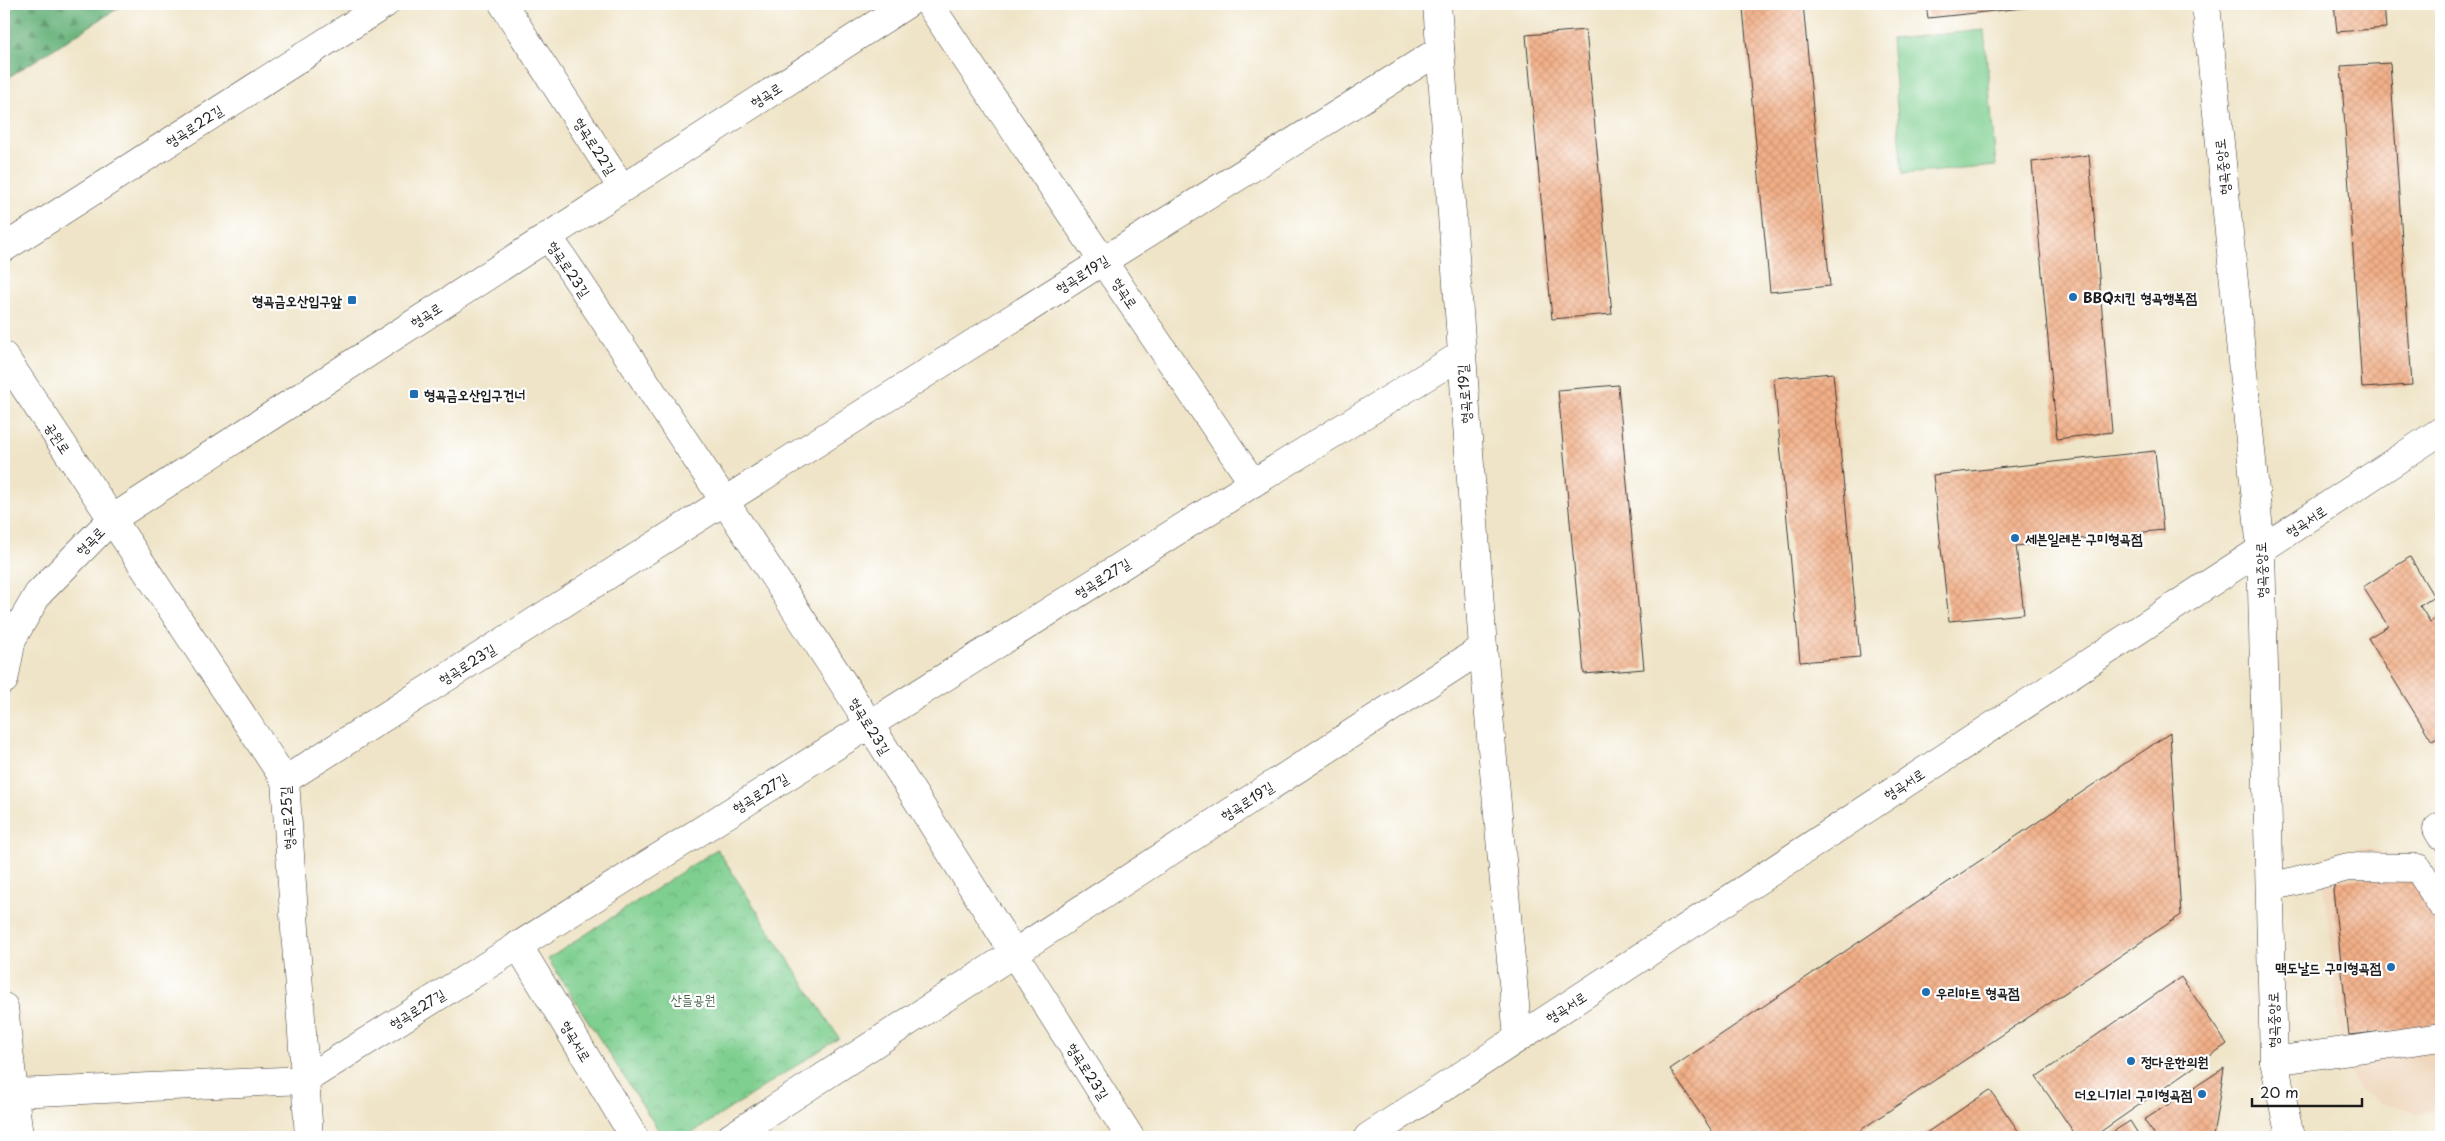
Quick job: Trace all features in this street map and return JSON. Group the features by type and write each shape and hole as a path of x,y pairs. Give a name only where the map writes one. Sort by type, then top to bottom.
{"street":[{"name":"형곡로22길","path":"4,248 385,4"},
{"name":"형곡로22길","path":"503,4 622,188"},
{"name":"형곡로","path":"4,680 12,639 38,594 112,520 906,4"},
{"name":"형곡로","path":"929,4 1253,483"},
{"name":"형곡로19길","path":"1437,4 1482,648 1518,1038"},
{"name":"형곡중앙로","path":"2206,4 2261,550 2274,1061 2290,1137"},
{"name":"형곡로19길","path":"725,501 1440,50"},
{"name":"형곡로23길","path":"548,236 725,501 870,724 1012,954 1130,1137"},
{"name":"형곡로27길","path":"15,1093 305,1080 1253,483 1462,354"},
{"name":"공원로","path":"4,356 112,520"},
{"name":"형곡서로","path":"1368,1137 2441,432"},
{"name":"형곡로23길","path":"285,780 725,501"},
{"name":"형곡로25길","path":"112,520 285,780 309,1137"},
{"name":"형곡로19길","path":"1012,954 1482,648"},
{"path":"2441,826 2437,828 2441,836"},
{"path":"2271,887 2348,867 2418,868 2441,904"},
{"name":"형곡서로","path":"518,946 634,1137"},
{"path":"730,1137 1012,954"},
{"path":"4,1007 19,1137"},
{"path":"2274,1061 2441,1038"}],"shaded area":[{"path":"2361,848 2417,860 2441,897 2441,1107 2437,1109 2417,1113 2379,1103 2361,1090 2347,1069 2342,1044 2324,884 2325,870"}],"green space":[{"path":"4,4 125,4 4,80"},
{"path":"1984,30 1996,166 1903,174 1891,39"},
{"name":"산들공원","path":"717,849 839,1038 686,1137 663,1137 548,959"}],"building":[{"path":"1803,4 1830,286 1770,292 1743,8"},
{"path":"1926,4 2052,4 2052,5 1928,18"},
{"path":"2334,4 2384,4 2386,28 2337,32"},
{"path":"1586,30 1612,314 1552,319 1526,35"},
{"path":"2390,63 2412,385 2362,388 2341,66"},
{"name":"BBQ치킨 형곡행복점","path":"2089,155 2112,432 2057,439 2032,162"},
{"path":"1833,373 1860,657 1800,662 1774,378"},
{"path":"1618,385 1644,669 1584,674 1558,390"},
{"name":"세븐일레븐 구미형곡점","path":"2155,451 2163,530 2016,546 2024,614 1949,621 1933,475"},
{"path":"2410,557 2434,597 2420,606 2430,622 2441,615 2441,736 2432,741 2368,638 2388,626 2363,587"},
{"name":"우리마트 형곡점","path":"2170,733 2181,915 1850,1137 1716,1137 1670,1069"},
{"name":"맥도날드 구미형곡점","path":"2419,875 2441,909 2441,1025 2349,1035 2333,890 2336,881"},
{"name":"정다운한의원","path":"2181,977 2227,1044 2093,1137 2077,1137 2036,1077"},
{"name":"더오니기리 구미형곡점","path":"2224,1068 2213,1137 2156,1137 2144,1120"},
{"path":"1990,1090 2019,1132 2011,1137 1920,1137"},
{"path":"2130,1121 2140,1137 2105,1137"}],"place":[{"name":"BBQ치킨 형곡행복점","path":"2073,297"},
{"name":"형곡금오산입구앞","path":"352,300"},
{"name":"형곡금오산입구건너","path":"414,394"},
{"name":"세븐일레븐 구미형곡점","path":"2015,538"},
{"name":"맥도날드 구미형곡점","path":"2391,967"},
{"name":"우리마트 형곡점","path":"1926,992"},
{"name":"정다운한의원","path":"2131,1061"},
{"name":"더오니기리 구미형곡점","path":"2202,1094"}]}
